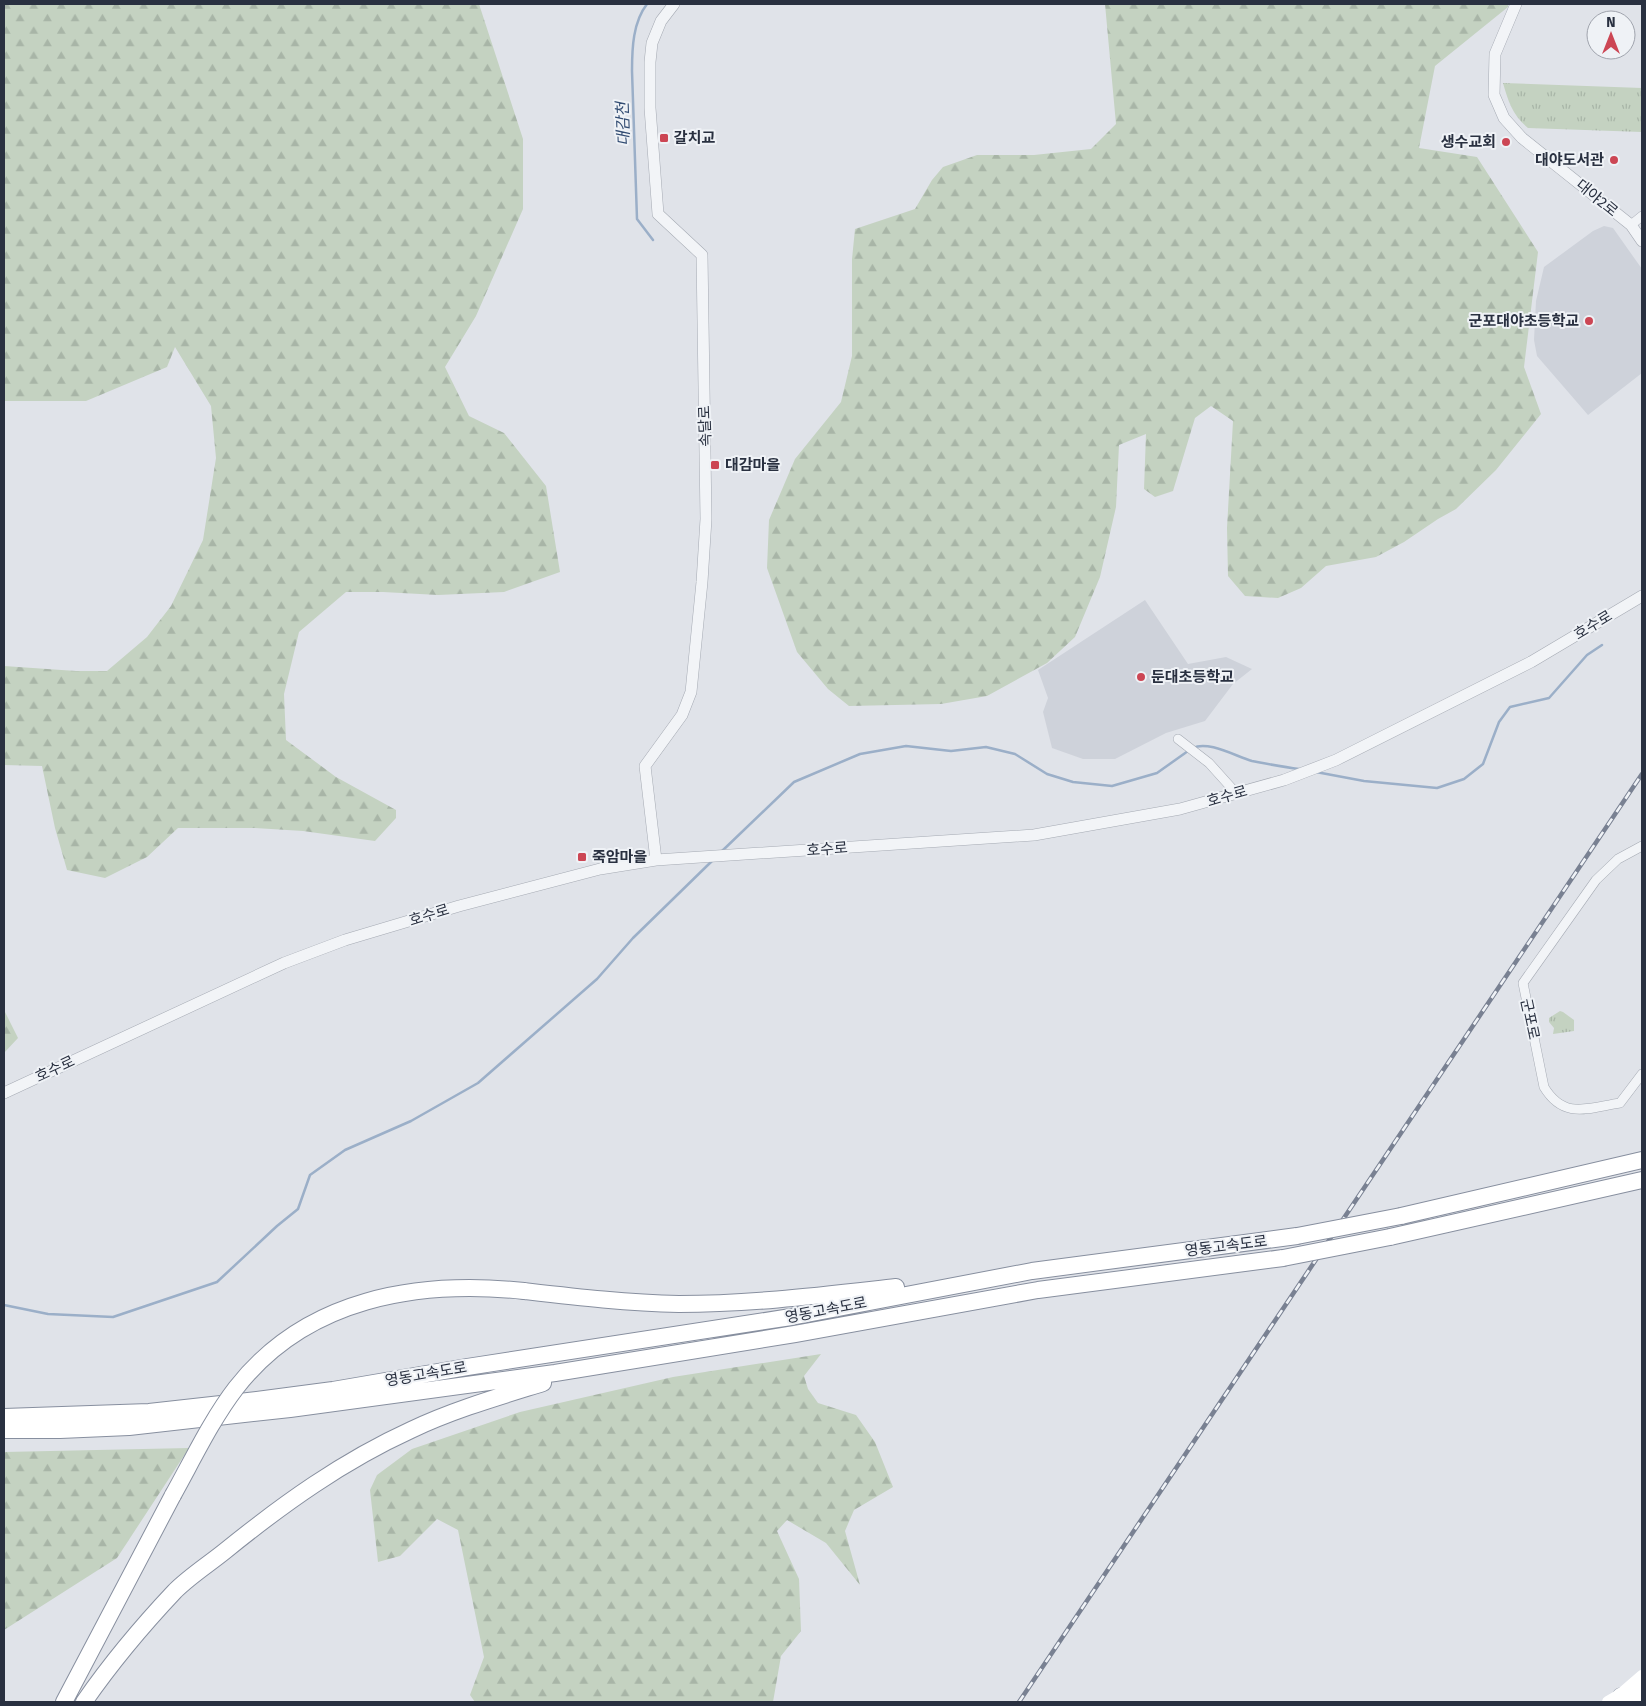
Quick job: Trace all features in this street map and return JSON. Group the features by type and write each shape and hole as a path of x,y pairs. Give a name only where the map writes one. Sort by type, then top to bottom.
{"highway":[{"name":"영동고속도로","path":"4,1417 149,1412 332,1390 791,1317 1032,1271 1296,1236 1401,1216 1642,1160"},
{"name":"영동고속도로","path":"4,1430 129,1427 198,1421 594,1367 795,1334 1038,1290 1283,1258 1390,1237 1642,1180"},
{"path":"64,1702 173,1495 229,1399 241,1382 268,1353 313,1323 347,1308 395,1294 460,1288 524,1291 682,1304 822,1295 1032,1271"},
{"path":"84,1702 116,1659 176,1590 253,1528 314,1484 358,1457 410,1430 466,1407 594,1367"}],"main road":[{"path":"1614,1699 1642,1676"},
{"path":"1614,1699 1642,1689"},
{"path":"1614,1699 1640,1702"}],"street":[{"name":"속달로","path":"656,860 645,766 682,715 691,692 706,519 702,254 658,214 650,108 652,43 661,21 674,4"},
{"name":"대야2로","path":"1516,4 1495,54 1494,95 1504,118 1522,138 1631,225 1642,241"},
{"path":"1631,225 1642,216"},
{"name":"호수로","path":"4,1093 284,963 345,940 459,906 600,869 656,860 1034,835 1180,809 1284,780 1336,760 1531,662 1642,596"},
{"path":"1178,739 1209,763 1236,793"},
{"name":"군포로","path":"1642,846 1618,859 1596,880 1523,983 1544,1086 1550,1095 1562,1106 1575,1110 1620,1103 1642,1074"}],"shaded area":[{"name":"군포대야초등학교","path":"1604,226 1613,228 1642,269 1642,373 1588,415 1537,356 1534,340 1536,301 1544,267 1593,231"},
{"name":"둔대초등학교","path":"1145,600 1188,664 1226,657 1252,669 1233,684 1205,721 1166,733 1115,759 1083,759 1052,748 1043,712 1048,698 1038,670"}],"green space":[{"path":"4,4 479,4 523,139 523,209 476,316 445,367 469,416 504,433 546,486 560,572 504,592 438,595 346,592 299,632 284,694 286,740 336,777 396,810 396,818 375,841 303,831 255,828 178,828 147,857 105,878 67,870 55,828 42,766 4,765 4,666 76,671 107,671 147,637 171,606 203,540 216,458 211,406 175,347 167,367 86,401 4,401"},
{"path":"1105,4 1508,4 1508,7 1435,66 1419,148 1477,157 1538,252 1524,367 1541,414 1496,470 1456,509 1404,542 1376,557 1326,566 1301,588 1278,598 1245,596 1228,576 1227,528 1233,421 1211,406 1195,418 1173,491 1155,497 1144,489 1146,434 1119,445 1116,507 1100,577 1075,637 1047,663 987,696 941,704 849,706 828,689 797,652 767,568 769,520 795,459 841,402 852,356 852,259 855,229 915,209 932,180 943,167 977,155 1034,155 1091,149 1116,124"},
{"path":"1503,83 1642,88 1642,132 1528,128 1518,118 1512,108"},
{"path":"4,1010 18,1038 4,1053"},
{"path":"1560,1011 1574,1020 1574,1031 1553,1034 1554,1028 1549,1022 1549,1018"},
{"path":"821,1354 804,1376 808,1389 818,1403 856,1415 875,1442 893,1487 854,1510 845,1531 860,1585 826,1543 787,1520 777,1531 799,1579 801,1631 781,1656 773,1702 475,1702 470,1695 484,1657 458,1530 437,1519 400,1556 378,1562 370,1490 377,1475 412,1449 520,1412 673,1377"},
{"path":"189,1448 117,1558 4,1630 4,1452"}],"waterway":[{"name":"대감천","path":"647,4 636,27 632,71 637,219 653,240"},
{"path":"1316,772 1364,781 1437,788 1464,779 1483,764 1499,722 1510,707 1549,698 1587,655 1602,645"},
{"path":"721,852 794,782 860,754 906,746 951,751 986,747 1015,754 1047,774 1073,782 1112,786 1157,773 1188,751"},
{"path":"1193,748 1206,746 1252,761 1299,769"},
{"path":"4,1305 48,1314 113,1317 217,1282 298,1209 310,1175 345,1150 411,1121 478,1083 597,979 633,938 712,861"}],"railway":[{"path":"1019,1702 1642,774"}],"place":[{"name":"갈치교","path":"664,138"},
{"name":"생수교회","path":"1506,142"},
{"name":"대야도서관","path":"1614,160"},
{"name":"군포대야초등학교","path":"1589,321"},
{"name":"대감마을","path":"715,465"},
{"name":"둔대초등학교","path":"1141,677"},
{"name":"죽암마을","path":"582,857"}]}
